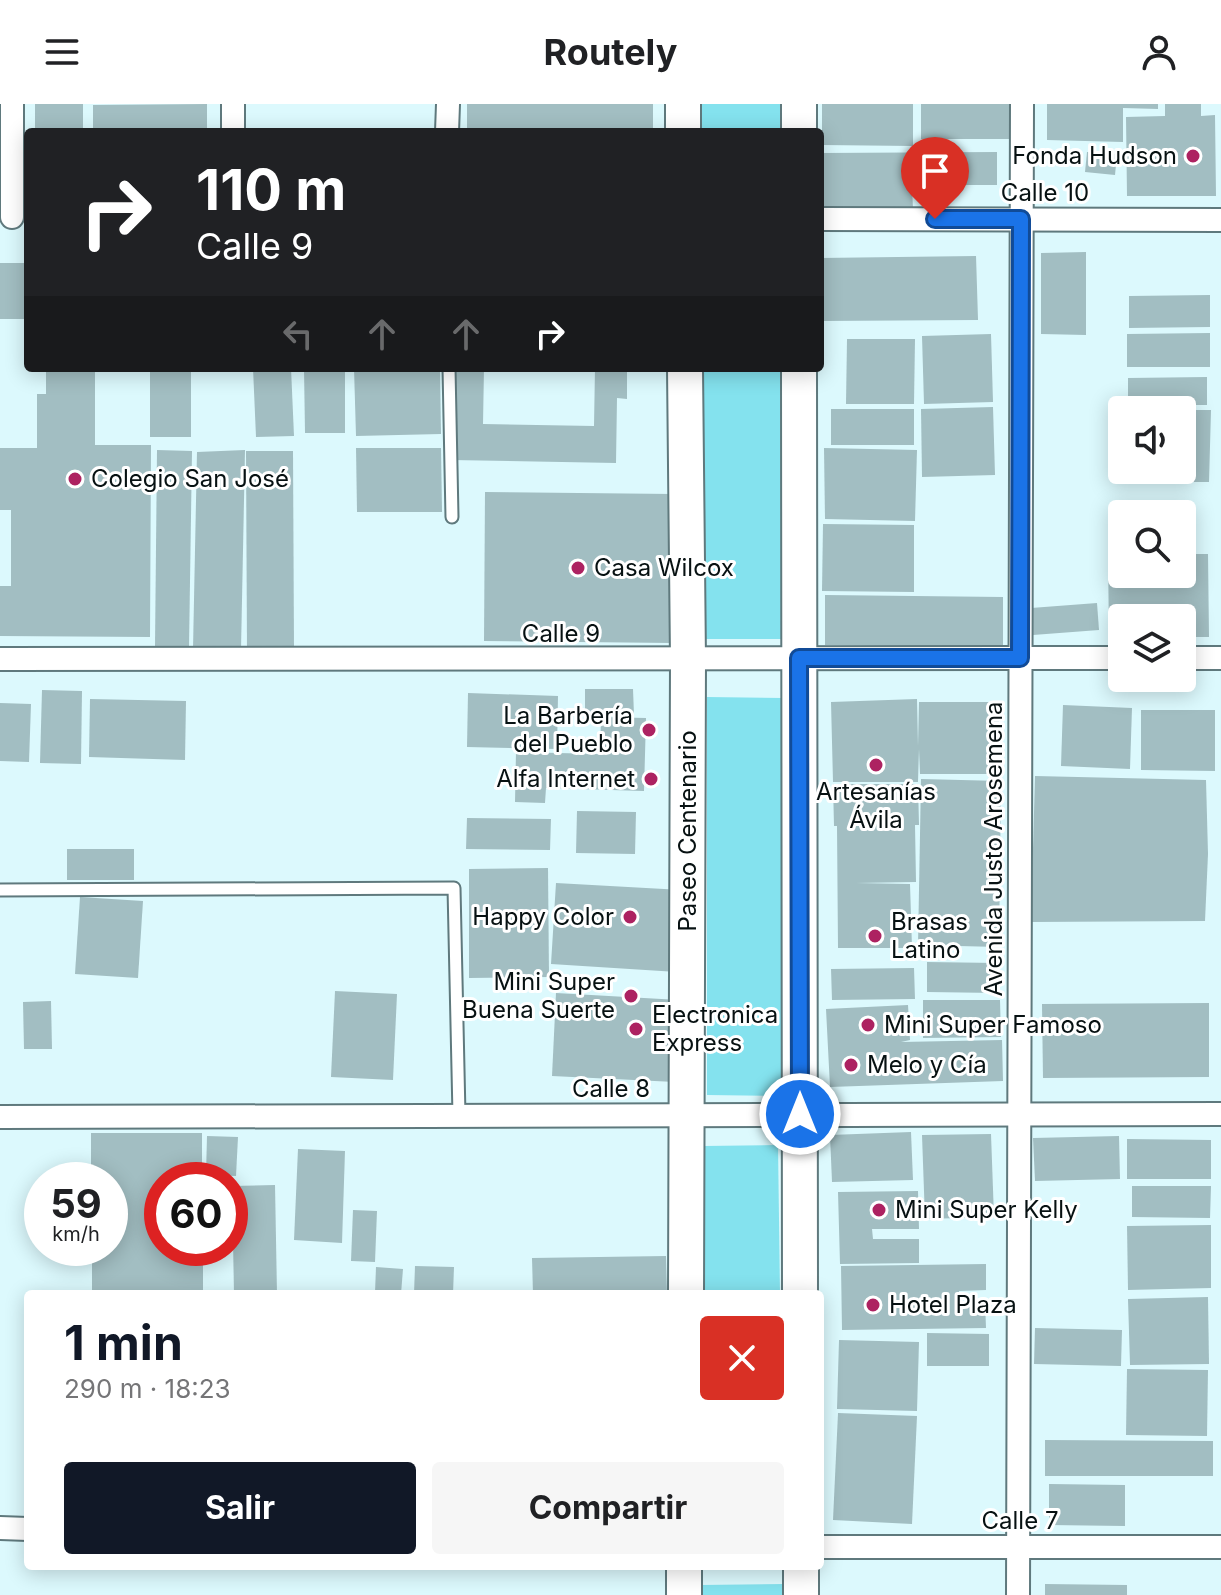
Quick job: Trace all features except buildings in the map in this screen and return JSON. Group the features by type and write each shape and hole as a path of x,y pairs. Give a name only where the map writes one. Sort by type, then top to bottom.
{"main road":[{"path":"683,104 683,128"},
{"path":"799,104 799,128"},
{"name":"Paseo Centenario","path":"685,372 688,660 686,1290"},
{"path":"799,372 800,1290"},
{"path":"684,1570 684,1595"},
{"path":"801,1570 801,1595"}],"street":[{"path":"12,104 13,217"},
{"path":"233,104 233,128"},
{"path":"447,128 448,104"},
{"name":"Avenida Justo Arosemena","path":"1018,1595 1022,104"},
{"name":"Calle 10","path":"824,219 1221,220"},
{"name":"Calle 9","path":"0,659 1108,658"},
{"path":"1196,658 1221,658"},
{"name":"Calle 8","path":"0,1117 1221,1114"},
{"path":"0,1528 24,1529"},
{"name":"Calle 7","path":"824,1547 1221,1547"}],"lane":[{"path":"449,372 452,517"},
{"path":"0,890 454,888 459,1115"}],"shaded area":[{"path":"693,104 780,104 780,128 692,128"},
{"path":"697,372 783,372 786,639 700,639"},
{"path":"707,697 783,698 782,1096 707,1095"},
{"path":"778,1145 780,1290 705,1290 704,1146"},
{"path":"784,1584 784,1595 700,1595 700,1585"}],"place":[{"name":"Fonda Hudson","path":"1193,156"},
{"name":"Colegio San José","path":"75,479"},
{"name":"Casa Wilcox","path":"578,568"},
{"name":"La Barbería del Pueblo","path":"649,730"},
{"name":"Artesanías Ávila","path":"876,765"},
{"name":"Alfa Internet","path":"651,779"},
{"name":"Happy Color","path":"630,917"},
{"name":"Brasas Latino","path":"875,936"},
{"name":"Mini Super Buena Suerte","path":"631,996"},
{"name":"Mini Super Famoso","path":"868,1025"},
{"name":"Electronica Express","path":"636,1029"},
{"name":"Melo y Cía","path":"851,1065"},
{"name":"Mini Super Kelly","path":"879,1210"},
{"name":"Hotel Plaza","path":"873,1305"}],"route":[{"path":"800,1114 799,658 1020,658 1021,219 935,219"}]}
